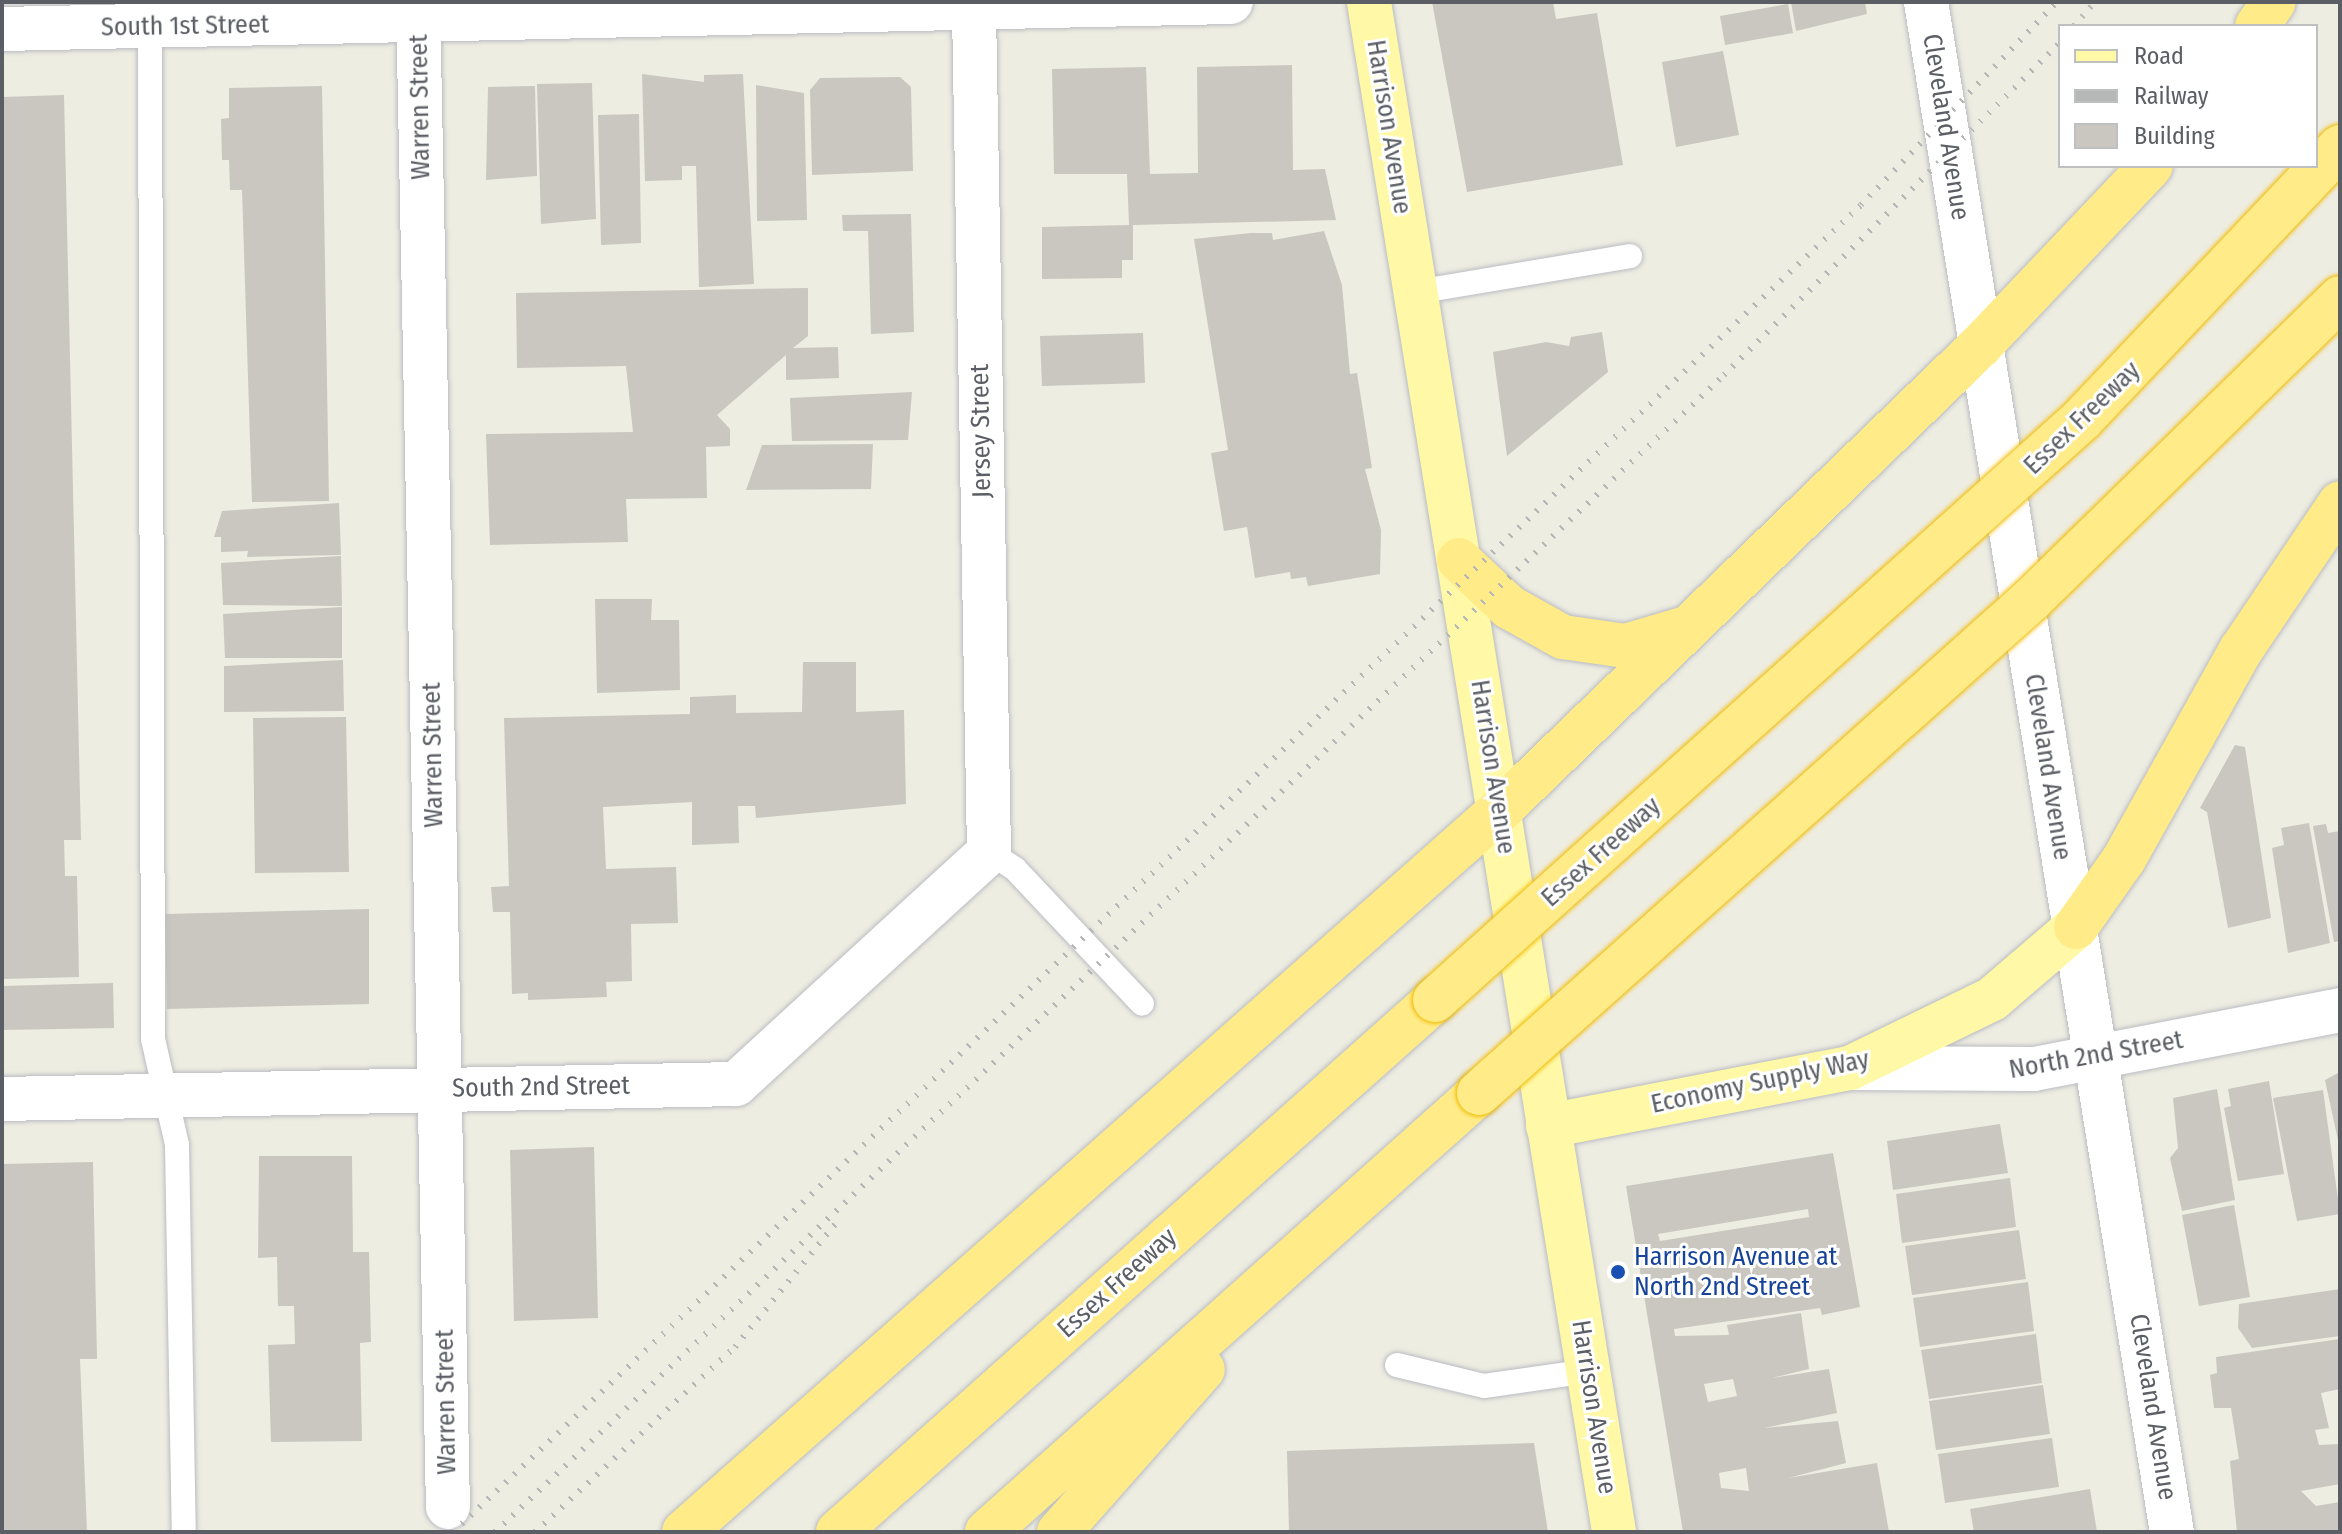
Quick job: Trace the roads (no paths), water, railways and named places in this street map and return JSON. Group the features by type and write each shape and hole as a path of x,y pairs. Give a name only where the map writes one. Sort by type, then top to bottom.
{"highway":[{"path":"2258,24 2274,2"},
{"name":"Essex Freeway","path":"838,1532 2082,419 2340,147"},
{"path":"684,1532 1500,810 1980,346 2149,168"},
{"path":"987,1532 2032,599 2340,298"},
{"path":"2076,927 2333,513"},
{"path":"1459,560 1509,607 1582,643 1648,643 1692,625"},
{"path":"1059,1532 1275,1276"}],"main road":[{"name":"Harrison Avenue","path":"1369,2 1614,1532"},
{"name":"Economy Supply Way","path":"1548,1126 1850,1068 1992,999 2076,927"}],"street":[{"name":"South 1st Street","path":"2,29 418,13 974,10 1231,2"},
{"name":"Cleveland Avenue","path":"1926,2 2172,1532"},
{"name":"Jersey Street","path":"974,10 989,852"},
{"name":"Warren Street","path":"418,13 448,1507"},
{"name":"South 2nd Street","path":"2,1099 736,1084 989,852"},
{"name":"North 2nd Street","path":"1850,1068 2001,1072 2340,1010"}],"lane":[{"path":"150,25 153,1039 177,1145 184,1532"},
{"path":"1416,292 1630,256"},
{"path":"989,852 1015,869 1142,1004"},
{"path":"1397,1365 1484,1386 1588,1371"}],"railway":[{"path":"453,1532 1861,205 2057,2"},
{"path":"2076,24 2095,2"},
{"path":"495,1532 1724,375 2058,44"},
{"path":"535,1532 735,1347 836,1223"}],"place":[{"name":"Harrison Avenue at North 2nd Street","path":"1618,1272"}]}
